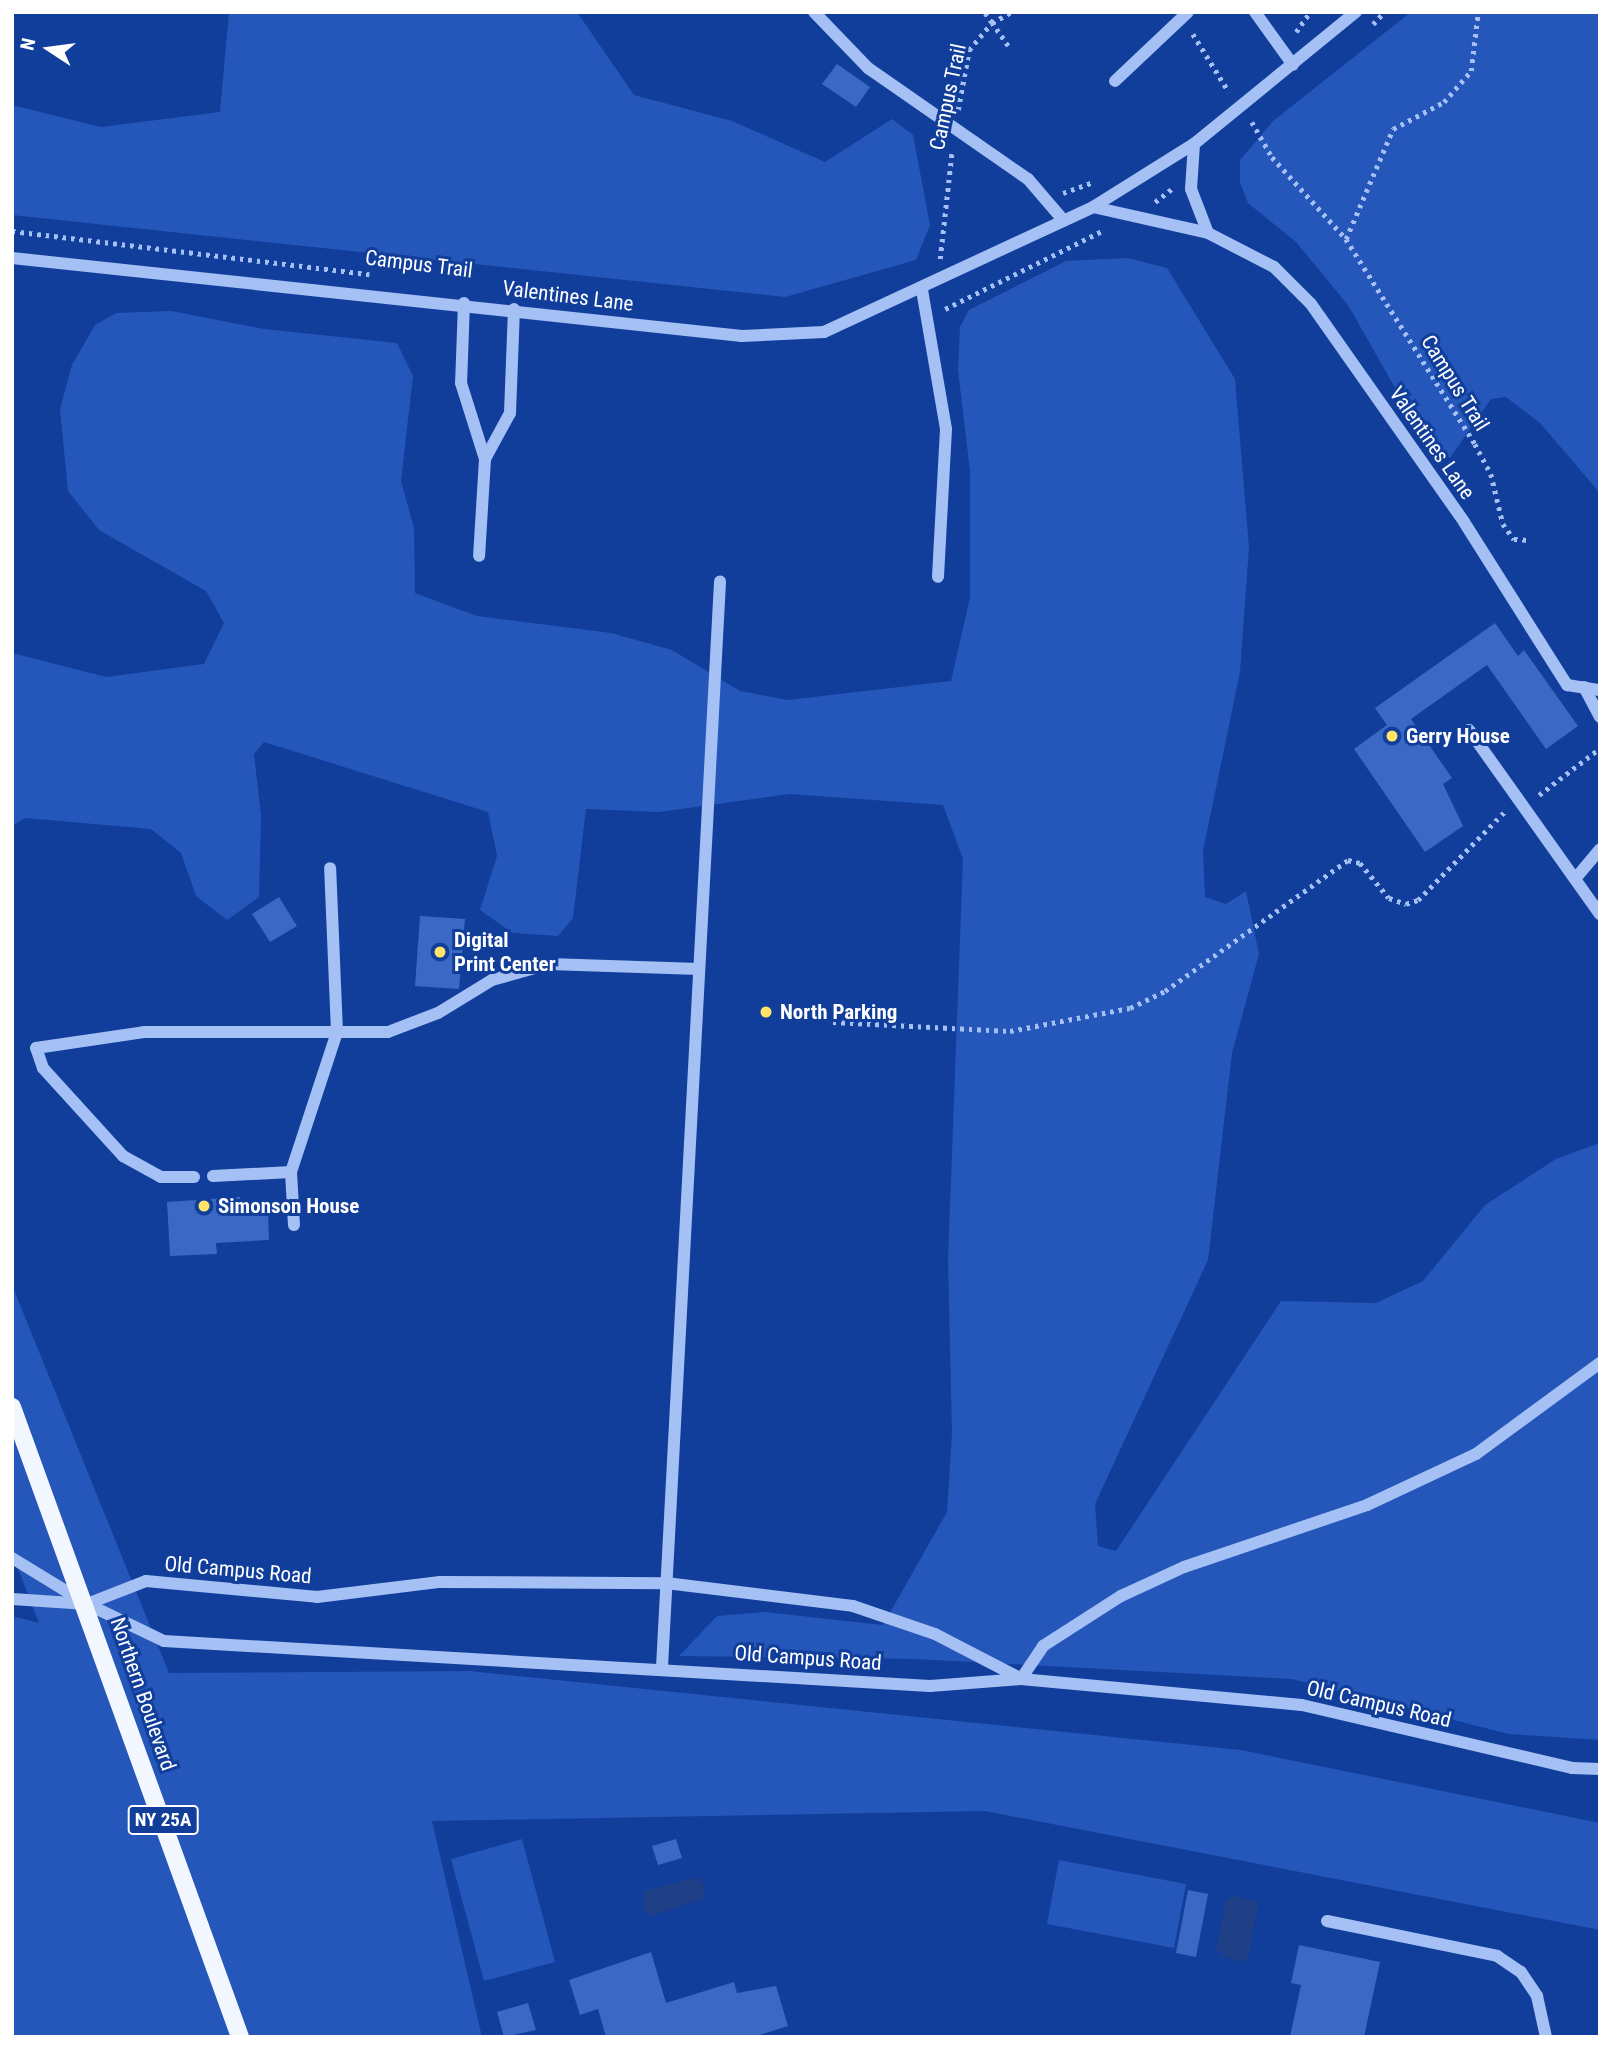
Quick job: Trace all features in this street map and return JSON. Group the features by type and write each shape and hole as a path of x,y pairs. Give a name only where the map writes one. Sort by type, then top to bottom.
{"main road":[{"name":"Northern Boulevard","path":"12,1407 88,1604 240,2037"}],"street":[{"path":"814,12 869,68 1028,179 1064,221"},
{"path":"1255,12 1293,65"},
{"name":"Valentines Lane","path":"12,258 464,303 742,336 793,336 863,318 1093,207 1194,144 1356,12"},
{"path":"1115,81 1185,15"},
{"path":"1194,144 1191,189 1208,233"},
{"name":"Valentines Lane","path":"1093,207 1208,233 1275,267 1311,304 1464,522 1567,685 1600,690"},
{"path":"922,290 946,429 938,577"},
{"path":"464,303 461,383 485,459 479,556"},
{"path":"485,459 510,413 514,309"},
{"path":"662,1667 720,582"},
{"path":"1584,687 1600,718"},
{"path":"1469,730 1600,914"},
{"path":"1575,879 1600,849"},
{"path":"294,1225 291,1172 337,1032 330,868"},
{"path":"194,1177 161,1177 123,1156 43,1068 36,1048 144,1032 388,1032 438,1013 492,980 549,964 699,969"},
{"path":"213,1176 291,1172"},
{"path":"1021,1679 1043,1646 1121,1596 1185,1567 1367,1505 1476,1454 1600,1363"},
{"path":"12,1558 88,1604"},
{"name":"Old Campus Road","path":"88,1604 146,1581 317,1597 440,1581 666,1583 853,1606 934,1634 1021,1679"},
{"path":"12,1599 88,1604"},
{"name":"Old Campus Road","path":"88,1604 164,1641 662,1667 930,1686 1021,1679 1302,1705 1572,1768 1600,1769"},
{"path":"1327,1922 1497,1956 1521,1972 1537,1996 1546,2037"}],"path":[{"name":"Campus Trail","path":"984,12 1008,46"},
{"name":"Campus Trail","path":"950,261 939,267 956,128 969,50 992,23 1011,12"},
{"path":"1280,47 1310,12"},
{"path":"1346,239 1392,129 1444,102 1471,71 1478,12"},
{"path":"1185,15 1228,92"},
{"path":"1221,97 1237,84"},
{"name":"Campus Trail","path":"1245,128 1253,121 1272,157 1346,239 1475,444 1491,474 1503,524 1514,540 1528,540"},
{"path":"1048,202 1101,178"},
{"name":"Campus Trail","path":"12,231 384,276"},
{"path":"833,1022 1010,1031 1130,1008 1165,991 1348,860 1360,863 1388,898 1406,904 1418,900 1507,810 1600,748"}],"shaded area":[{"path":"229,12 577,12 634,95 732,121 825,162 892,119 913,135 930,225 916,260 785,297 12,215 12,105 101,127 220,112"},
{"path":"1411,12 1600,12 1600,493 1540,423 1506,397 1491,399 1450,458 1427,444 1348,305 1296,242 1248,203 1240,182 1240,160 1273,121"},
{"path":"1127,258 1167,268 1235,379 1249,547 1240,672 1203,851 1205,897 1226,904 1246,891 1259,954 1232,1053 1208,1260 1095,1504 1098,1546 1116,1551 1281,1301 1376,1303 1423,1281 1485,1205 1556,1159 1600,1143 1600,1740 1509,1734 1292,1679 916,1659 679,1656 717,1616 765,1612 883,1625 947,1512 952,1433 948,1259 963,859 943,805 790,794 659,812 586,809 573,918 558,936 513,933 480,910 497,856 488,812 264,742 254,754 261,816 259,897 227,920 196,896 181,853 151,829 25,818 12,826 12,653 106,677 204,664 224,623 206,591 99,530 68,491 60,409 72,365 95,325 116,313 171,311 264,329 397,343 413,376 401,481 414,528 415,593 477,616 611,633 672,650 740,691 788,700 951,681 970,597 970,471 958,370 960,327 969,310 1066,261"},
{"path":"12,1285 169,1673 469,1671 1241,1750 1600,1823 1600,1930 985,1811 432,1821 482,2037 12,2037 12,1616 39,1623 12,1553"},
{"path":"522,1839 555,1962 484,1981 451,1859"},
{"path":"1059,1860 1186,1884 1174,1948 1047,1924"},
{"path":"697,1877 705,1886 703,1899 651,1916 643,1908 644,1891"},
{"path":"1233,1896 1259,1901 1247,1962 1221,1957 1222,1952 1216,1950 1226,1901"}],"building":[{"path":"837,64 870,87 856,107 822,84"},
{"name":"Gerry House","path":"1495,623 1518,656 1524,650 1578,726 1546,749 1487,665 1411,719 1452,778 1443,784 1463,826 1425,852 1354,749 1387,725 1375,708"},
{"path":"279,897 297,926 270,942 252,914"},
{"name":"Digital Print Center","path":"420,916 465,919 459,989 415,986"},
{"name":"Simonson House","path":"240,1197 240,1212 268,1211 269,1240 216,1243 217,1254 170,1256 167,1202"},
{"path":"676,1839 682,1858 658,1865 652,1846"},
{"path":"1188,1890 1208,1894 1196,1957 1176,1953"},
{"path":"1299,1945 1380,1962 1364,2037 1290,2037 1301,1985 1291,1983"},
{"path":"651,1952 666,2003 734,1982 737,1993 776,1986 788,2026 753,2037 606,2037 598,2009 580,2015 569,1980"},
{"path":"528,2003 536,2030 504,2037 497,2012"}],"place":[{"name":"Gerry House","path":"1392,736"},
{"name":"Digital Print Center","path":"440,952"},
{"name":"North Parking","path":"766,1012"},
{"name":"Simonson House","path":"204,1206"}]}
